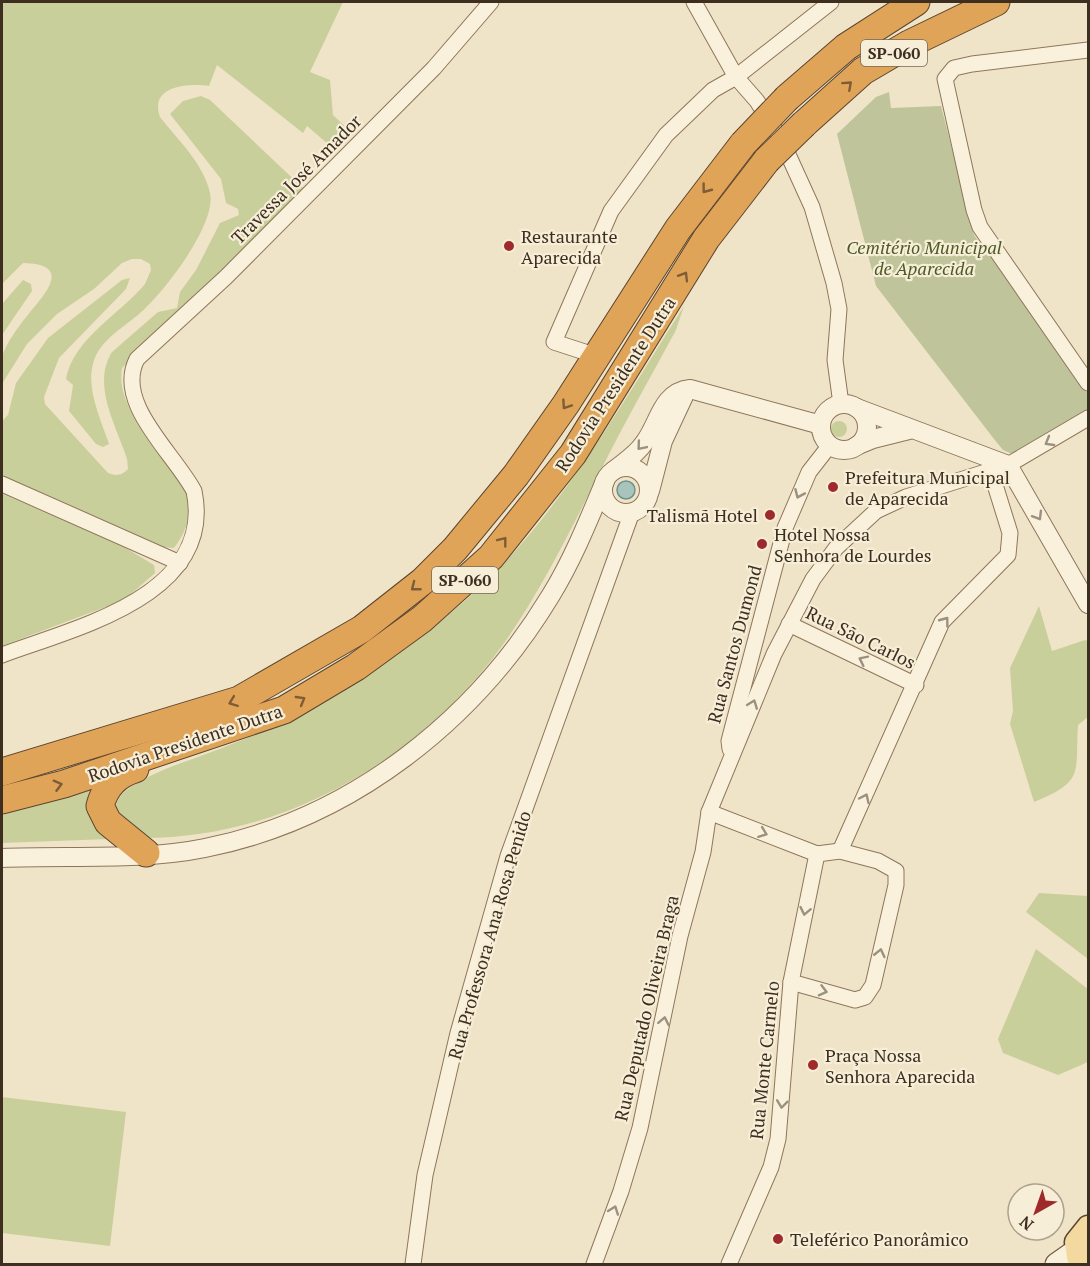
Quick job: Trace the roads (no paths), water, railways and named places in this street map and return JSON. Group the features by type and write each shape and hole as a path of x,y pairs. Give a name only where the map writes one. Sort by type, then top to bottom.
{"highway":[{"name":"Rodovia Presidente Dutra","path":"2,772 239,700 362,629 423,581 455,549 516,475 567,404 678,228 743,144 787,98 846,47 916,2"},
{"name":"Rodovia Presidente Dutra","path":"2,800 64,784 284,710 356,667 422,619 491,556 573,454 706,239 768,160 804,123 863,72 909,44 996,2"},
{"path":"146,853 117,831 102,814 100,806 106,789 125,772 170,759 223,731"}],"main road":[{"path":"1056,1264 1079,1257 1076,1242 1087,1226"}],"street":[{"name":"Travessa José Amador","path":"180,563 194,532 197,504 194,491 135,403 130,382 132,369 143,352 226,277 425,77 455,46 490,2"},
{"path":"694,2 736,77 757,101 794,163 812,207 834,283 839,323 836,360 849,406 864,417 866,431 856,447"},
{"path":"597,356 554,342 611,211 682,118 713,90 736,77 831,2"},
{"path":"1089,50 954,68 945,79 946,92 980,226 1089,383"},
{"path":"2,858 146,853 205,848 272,829 308,815 345,796 390,768 450,722 476,697 528,631 552,594 609,476 642,446 667,401 682,390 690,389 821,425"},
{"name":"Rua Professora Ana Rosa Penido","path":"413,1264 430,1153 458,1033 508,856 629,513 641,508 649,492 654,467 669,425 681,399 690,389"},
{"path":"909,430 880,436 856,447 842,450 830,445 822,435 821,425 827,411 849,406 1008,465 1089,604"},
{"path":"730,758 789,624 813,579 836,548 876,511 906,497 1008,465 1089,418"},
{"name":"Rua Santos Dumond","path":"730,758 729,741 784,528 809,472 830,445"},
{"path":"629,513 610,506 603,490 609,476 619,468 634,468 646,478 649,492"},
{"path":"840,851 916,685 942,622 1008,555 1010,533 991,472"},
{"path":"2,484 180,563 161,584 130,606 2,655"},
{"path":"580,539 598,521 629,513"},
{"name":"Rua São Carlos","path":"789,624 916,685"},
{"name":"Rua Deputado Oliveira Braga","path":"594,1264 621,1191 640,1128 680,936 703,852 709,812 730,758"},
{"path":"709,812 817,854 840,851 878,861 896,871 893,896 873,985 865,997 855,1000 791,982"},
{"name":"Rua Monte Carmelo","path":"729,1264 771,1167 778,1139 791,982 817,854"}],"water":[{"path":"622,481 630,481 635,486 633,497 622,499 617,494 617,486"}],"place":[{"name":"Restaurante Aparecida","path":"509,246"},
{"name":"Prefeitura Municipal de Aparecida","path":"833,487"},
{"name":"Talismã Hotel","path":"770,515"},
{"name":"Hotel Nossa Senhora de Lourdes","path":"762,544"},
{"name":"Praça Nossa Senhora Aparecida","path":"813,1065"},
{"name":"Teleférico Panorâmico","path":"778,1239"}],"park label":[{"name":"Cemitério Municipal de Aparecida","path":"924,257"}]}
